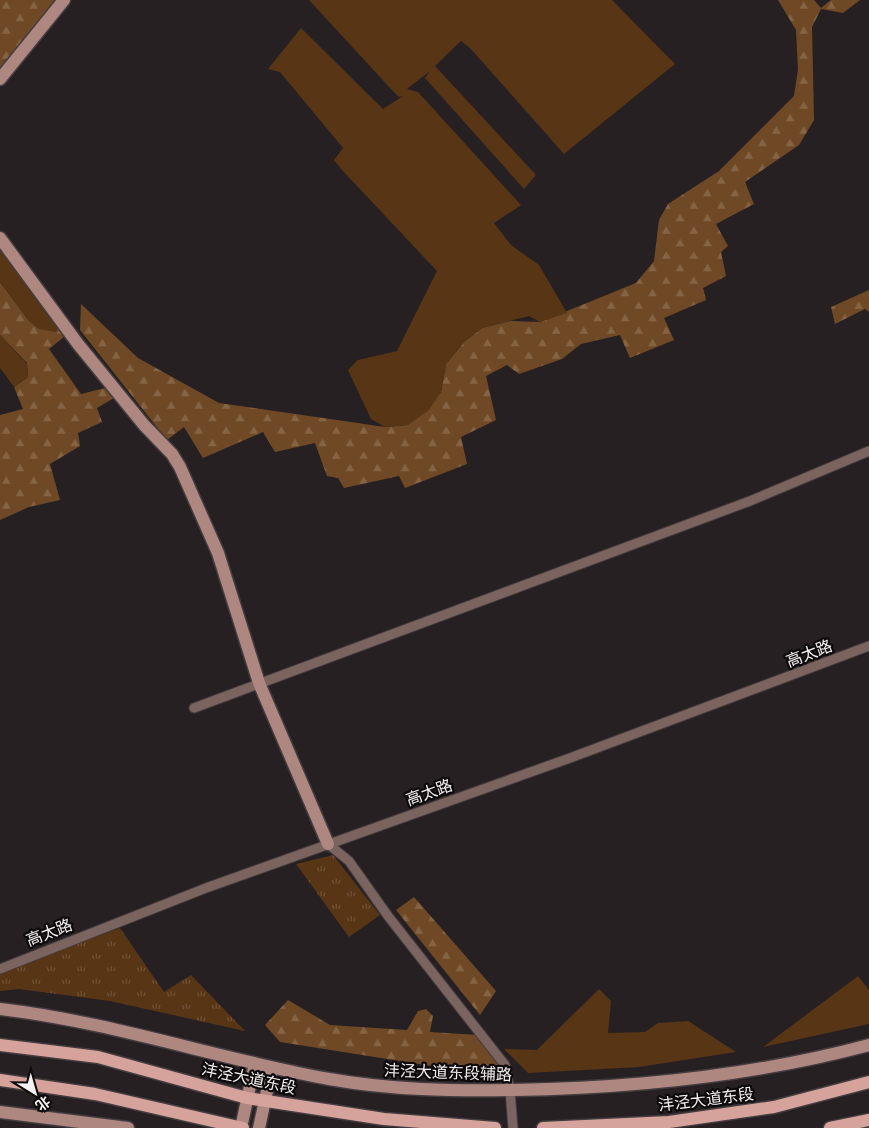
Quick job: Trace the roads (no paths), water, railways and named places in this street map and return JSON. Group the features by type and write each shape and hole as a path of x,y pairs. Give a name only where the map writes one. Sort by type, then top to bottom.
{"main road":[{"name":"沣泾大道东段","path":"0,1045 98,1057 248,1098 384,1119 495,1128"},
{"path":"0,1080 95,1094 242,1128"},
{"name":"沣泾大道东段","path":"543,1128 669,1122 774,1107 869,1082"},
{"path":"830,1128 869,1120"}],"street":[{"path":"0,79 64,0"},
{"path":"0,238 78,344 144,425 172,454 180,467 218,553 259,683 328,844 349,861 388,916 504,1065 510,1090 513,1128"},
{"path":"194,708 750,501 869,451"},
{"name":"高太路","path":"0,969 206,888 580,755 869,646"},
{"name":"沣泾大道东段辅路","path":"0,1009 100,1025 272,1068 328,1079 397,1089 453,1092 597,1088 684,1080 770,1067 869,1045"},
{"path":"242,1128 255,1063"},
{"path":"259,1128 272,1068"},
{"path":"0,1112 128,1128"}]}
